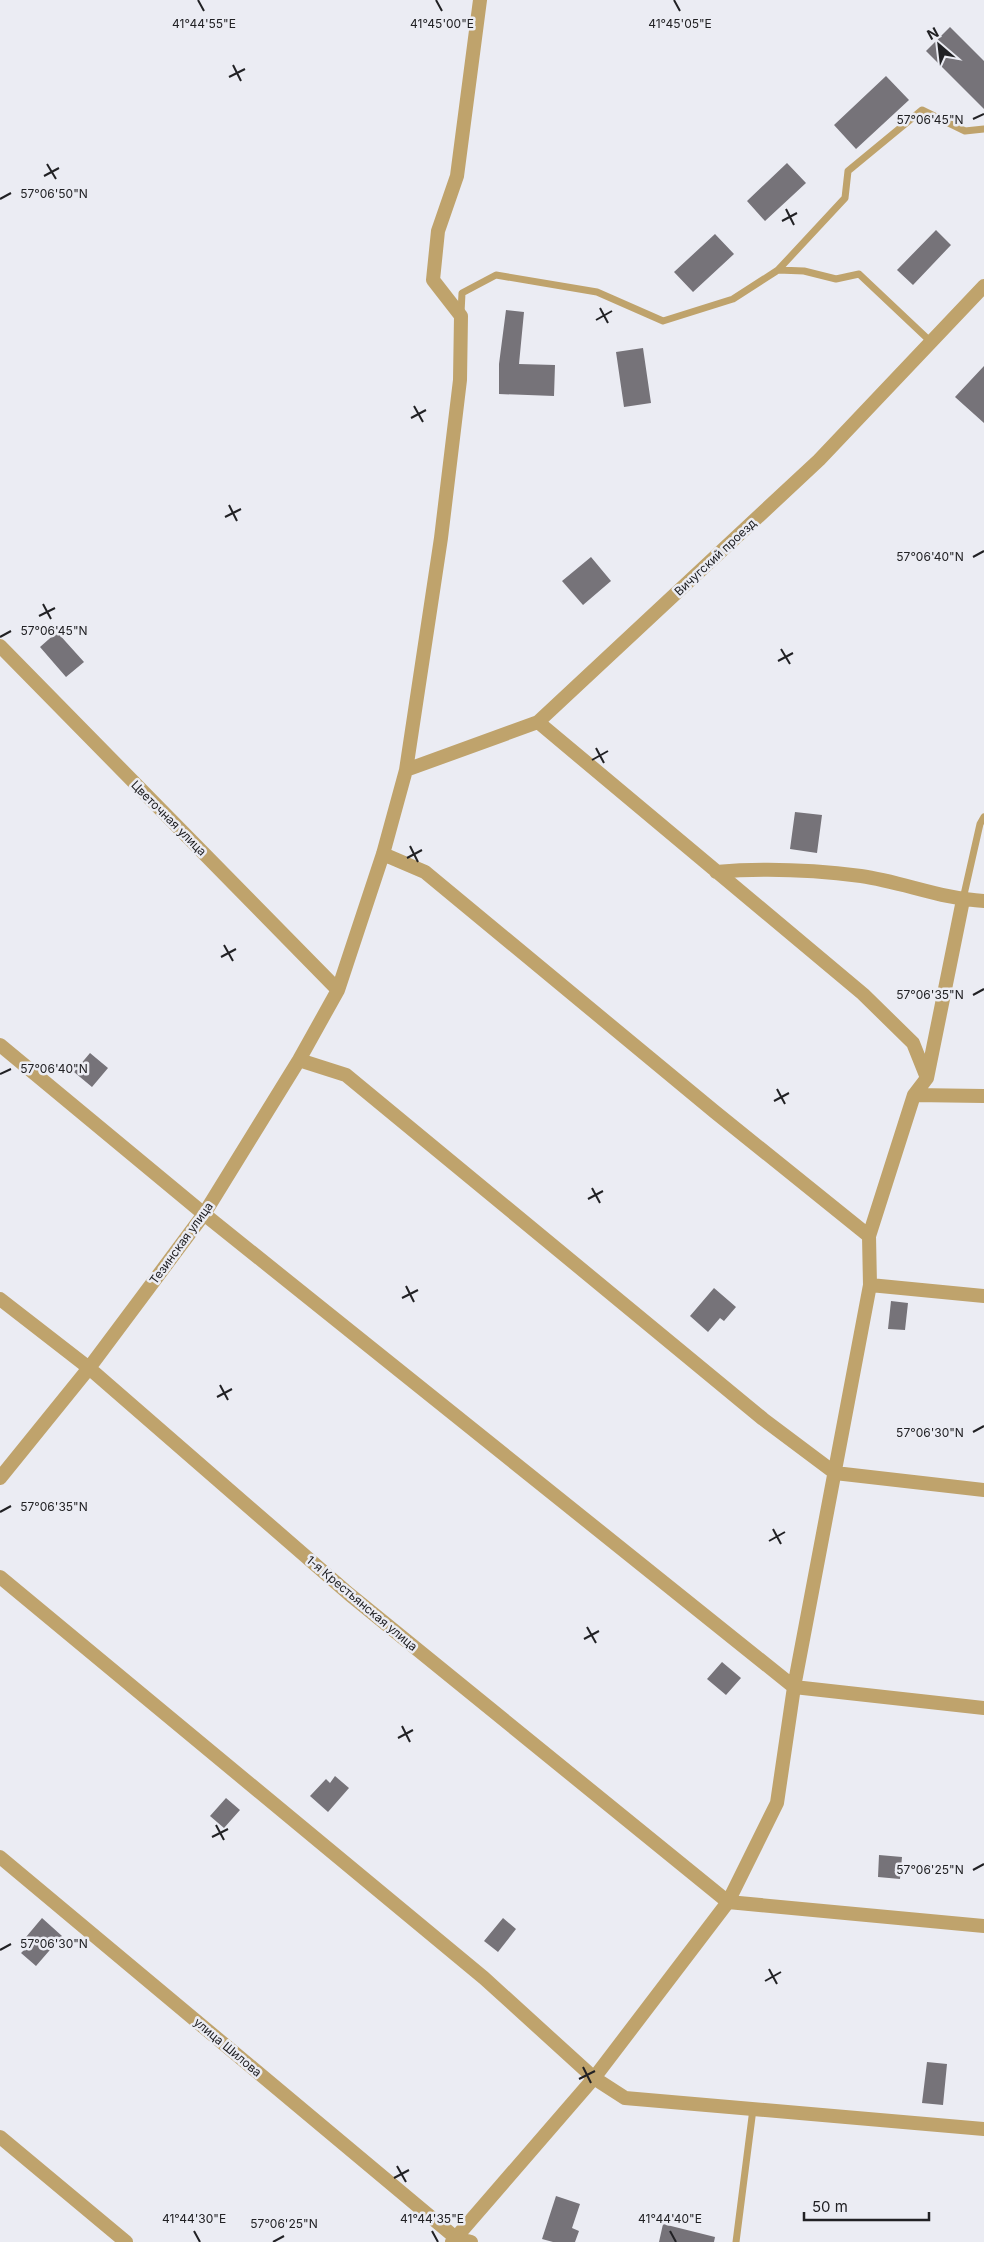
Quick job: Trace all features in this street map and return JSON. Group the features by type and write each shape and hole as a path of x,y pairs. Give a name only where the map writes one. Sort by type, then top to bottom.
{"street":[{"path":"461,316 433,280 438,231 457,176 480,0"},
{"name":"Вичугский проезд","path":"406,770 538,722 819,460 984,286"},
{"name":"Тезинская улица","path":"0,1478 89,1368 204,1214 299,1060 338,990 383,854 406,770 442,538 460,380 461,316"},
{"name":"Цветочная улица","path":"0,646 338,990"},
{"path":"538,722 863,994 913,1043 927,1078"},
{"path":"383,854 426,872 715,1112 869,1236"},
{"path":"716,872 752,869 861,876 963,900 984,901"},
{"path":"454,2240 594,2078 728,1902 777,1803 794,1687 870,1285 869,1236 914,1095 927,1078 963,900"},
{"path":"0,1045 204,1214 794,1687 984,1708"},
{"path":"299,1060 346,1076 764,1419 835,1474 984,1490"},
{"path":"914,1095 984,1096"},
{"path":"870,1285 984,1296"},
{"name":"1-я Крестьянская улица","path":"0,1299 89,1368 349,1594 728,1902"},
{"path":"0,1577 484,1978 594,2078 625,2098 984,2129"},
{"name":"улица Шилова","path":"0,1857 454,2240"},
{"path":"728,1902 984,1926"},
{"path":"0,2137 126,2242"},
{"path":"454,2240 471,2242"}],"lane":[{"path":"461,316 462,293 496,275 597,292 663,320 733,299 778,270 845,198 848,171 922,110 965,131 984,129"},
{"path":"778,270 804,271 836,279 859,274 930,341"},
{"path":"963,900 980,824 984,817"},
{"path":"736,2242 753,2108"}],"building":[{"path":"950,27 984,61 984,109 926,51"},
{"path":"886,76 909,100 856,149 834,125"},
{"path":"787,163 806,183 765,221 747,201"},
{"path":"936,230 951,245 913,285 897,270"},
{"path":"715,234 734,254 693,292 674,272"},
{"path":"506,310 524,312 519,364 555,365 554,396 499,394 499,364"},
{"path":"643,348 651,403 624,407 616,352"},
{"path":"984,366 984,423 955,397"},
{"path":"591,557 611,581 583,605 562,581"},
{"path":"57,632 84,662 66,677 40,647"},
{"path":"795,812 822,815 817,853 790,849"},
{"path":"90,1053 108,1068 92,1087 74,1072"},
{"path":"714,1288 736,1307 724,1321 720,1318 708,1332 690,1316"},
{"path":"891,1301 908,1303 905,1330 888,1329"},
{"path":"722,1662 741,1678 726,1695 707,1679"},
{"path":"335,1776 349,1788 328,1812 310,1796 326,1779 330,1783"},
{"path":"226,1798 240,1810 224,1828 210,1816"},
{"path":"879,1855 902,1857 900,1879 878,1877"},
{"path":"42,1918 62,1936 36,1966 21,1953 26,1948 21,1943"},
{"path":"503,1918 516,1929 498,1952 484,1941"},
{"path":"927,2062 947,2064 943,2105 922,2103"},
{"path":"556,2196 580,2204 572,2228 579,2231 575,2242 553,2242 542,2239"},
{"path":"663,2224 715,2237 714,2242 659,2242"}]}
